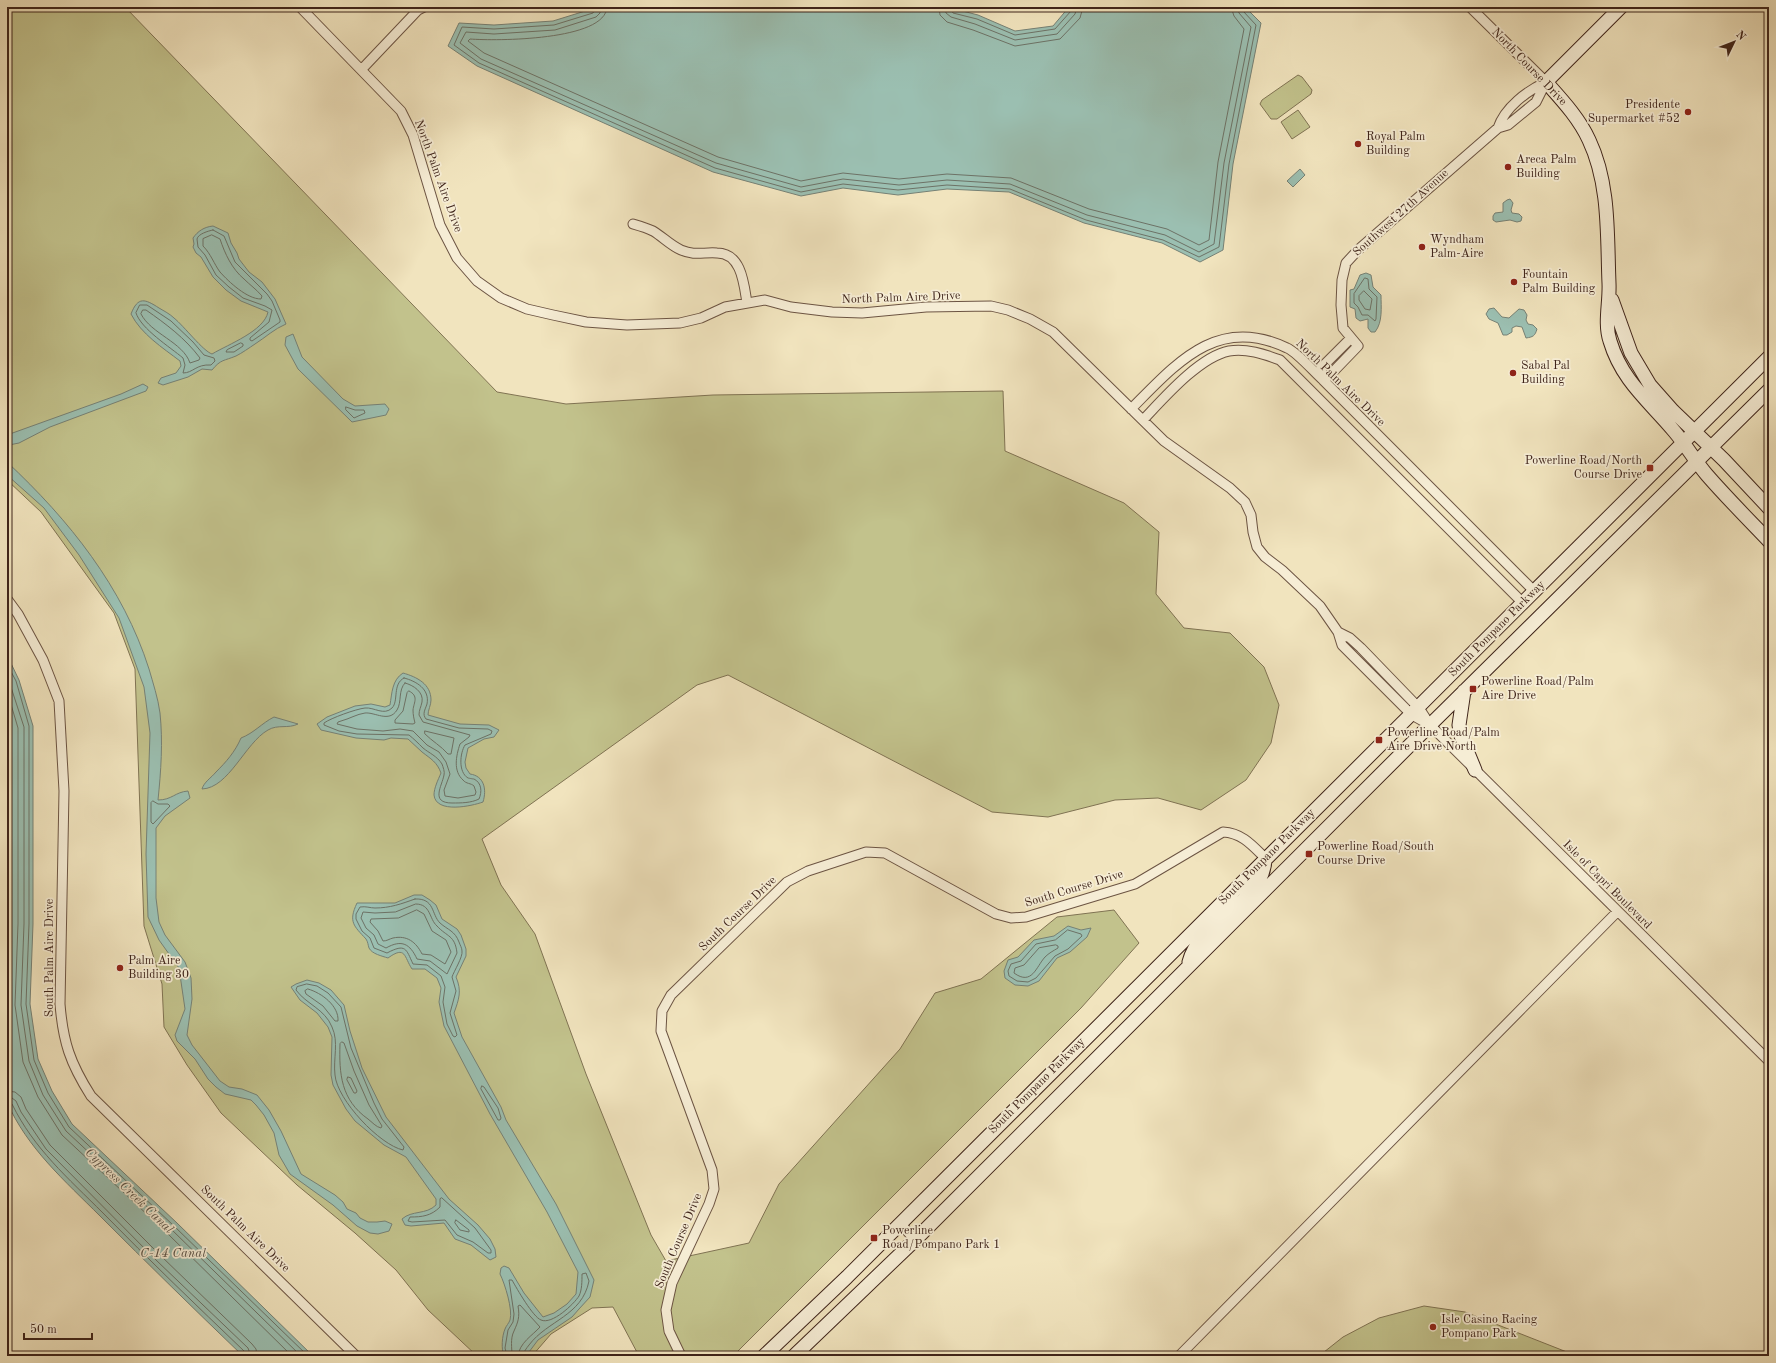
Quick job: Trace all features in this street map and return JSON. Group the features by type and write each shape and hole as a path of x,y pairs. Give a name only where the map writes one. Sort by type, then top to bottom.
{"main road":[{"name":"Southwest 27th Avenue","path":"1546,82 1621,7"},
{"name":"North Course Drive","path":"1546,82 1579,122 1589,140 1598,166 1605,205 1610,294 1608,331 1619,363 1640,395 1674,431 1696,461 1769,541"},
{"name":"North Course Drive","path":"1610,294 1627,344 1640,370 1664,402 1769,508"},
{"name":"South Pompano Parkway","path":"764,1356 847,1277 1265,858 1415,712 1522,602 1769,357"},
{"name":"South Pompano Parkway","path":"794,1356 915,1240 1464,691 1769,390"},
{"path":"1464,691 1459,724 1461,736 1475,770"},
{"path":"1188,968 1191,956 1197,945 1258,884 1265,864 1265,858"}],"street":[{"name":"North Palm Aire Drive","path":"300,7 362,69 401,111 413,135 440,225 457,258 477,281 501,298 527,309 586,322 627,325 680,323 701,318 725,307 765,300 792,307 826,312 847,313 985,306 1008,310 1030,318 1053,332 1164,441 1230,488 1245,502 1251,516 1257,547 1265,557 1282,570 1320,606 1338,632 1342,645 1430,725"},
{"path":"362,69 418,10 424,7"},
{"name":"North Course Drive","path":"1470,7 1546,82"},
{"name":"Southwest 27th Avenue","path":"1323,380 1330,375 1358,346 1343,328 1342,280 1346,263 1358,250 1498,128 1508,125 1536,102 1546,82"},
{"path":"633,224 652,230 670,245 682,250 697,255 720,253 732,259 742,273 747,303"},
{"name":"North Palm Aire Drive","path":"1131,409 1175,365 1199,348 1220,339 1243,336 1268,341 1288,348 1323,380 1534,591"},
{"path":"1323,380 1320,368 1351,338"},
{"name":"North Palm Aire Drive","path":"1143,420 1186,377 1208,360 1228,352 1244,351 1264,354 1280,360 1522,602"},
{"path":"1378,457 1388,446"},
{"path":"1436,516 1446,504"},
{"name":"South Palm Aire Drive","path":"7,598 18,614 43,660 59,701 64,791 60,1004 62,1032 73,1065 91,1096 356,1356"},
{"name":"Isle of Capri Boulevard","path":"1430,725 1769,1061"},
{"name":"South Course Drive","path":"681,1356 669,1331 666,1310 672,1283 709,1204 714,1189 712,1170 661,1031 662,1011 671,995 787,882 808,871 866,852 885,853 996,914 1011,918 1026,917 1135,884 1222,832 1233,833 1246,839 1265,858"},
{"path":"1179,1356 1617,912"},
{"path":"900,1223 915,1240"}],"green space":[{"path":"7,7 125,7 497,392 566,404 713,395 1003,391 1005,451 1124,503 1159,532 1156,594 1184,628 1230,633 1264,667 1279,705 1271,743 1246,780 1201,810 1158,798 1115,800 1048,817 992,812 728,675 697,685 482,839 501,885 535,934 586,1074 651,1235 666,1261 749,1243 779,1184 900,1049 935,993 981,979 1057,917 1114,910 1139,943 1081,1008 733,1356 639,1356 613,1307 592,1308 551,1334 532,1356 477,1356 428,1310 396,1270 355,1233 297,1185 221,1113 187,1065 164,1027 162,984 144,926 135,669 114,613 41,512 7,480"},
{"path":"1298,75 1302,77 1312,90 1311,94 1277,119 1271,119 1260,104 1262,100"},
{"path":"1298,110 1310,127 1292,139 1281,122"},
{"name":"Isle Casino Racing Pompano Park","path":"1424,1306 1465,1312 1577,1356 1319,1356 1343,1337 1379,1318"}],"water":[{"path":"598,7 947,7 978,15 1015,31 1053,26 1069,7 1245,7 1261,23 1233,164 1223,250 1200,262 1162,243 1084,223 1009,192 947,189 898,195 843,188 801,196 713,172 477,66 448,46 459,23 494,25 553,21"},
{"path":"1300,169 1305,175 1293,187 1287,181"},
{"path":"1510,199 1513,203 1511,210 1512,213 1519,214 1522,217 1521,221 1517,222 1510,220 1496,222 1493,220 1495,213 1503,212 1503,203"},
{"path":"213,226 228,233 239,259 249,272 262,282 275,299 286,324 236,356 220,362 212,370 202,369 188,377 163,385 158,383 161,378 176,373 181,366 180,361 140,328 131,314 136,304 146,301 171,315 208,352 212,354 253,331 265,319 268,312 241,301 226,290 213,277 201,257 196,253 193,247 193,238 197,233 207,227"},
{"path":"1366,273 1371,275 1373,287 1381,295 1380,319 1378,328 1375,332 1371,332 1368,328 1368,319 1360,321 1356,318 1355,309 1350,307 1350,290 1354,289 1360,275"},
{"path":"1494,308 1502,317 1509,318 1519,309 1524,310 1527,315 1526,320 1528,324 1533,325 1537,329 1534,335 1526,338 1522,327 1516,326 1512,328 1512,332 1507,335 1503,335 1498,323 1489,319 1486,314 1489,309"},
{"path":"293,334 302,357 343,399 355,406 385,404 389,409 386,415 352,422 298,369 285,345 286,337"},
{"path":"143,384 148,387 146,391 50,427 19,443 9,445 7,443 7,435 121,394"},
{"path":"7,462 52,507 92,556 125,610 149,669 159,707 161,724 161,767 158,800 167,799 188,791 190,798 165,816 156,828 156,898 159,922 165,935 185,962 191,978 192,999 187,1035 192,1045 220,1081 229,1087 242,1089 257,1095 269,1110 281,1131 301,1174 335,1195 343,1202 347,1209 356,1213 360,1218 368,1222 385,1221 392,1224 389,1231 378,1234 370,1233 357,1226 333,1205 290,1174 279,1155 274,1133 264,1115 256,1105 251,1100 225,1094 216,1087 208,1079 195,1059 177,1041 175,1035 185,1009 179,968 159,940 148,917 146,854 150,733 144,687 119,618 79,555 44,508 7,475"},
{"name":"C-14 Canal","path":"7,655 19,680 33,726 33,924 30,1004 38,1059 52,1091 72,1124 177,1223 313,1356 243,1356 60,1177 25,1134 15,1119 7,1102"},
{"path":"403,673 418,679 426,685 429,690 431,700 428,715 460,724 489,725 499,730 494,737 484,739 468,748 465,762 466,768 470,774 478,777 483,784 485,792 483,802 463,807 447,807 436,801 434,792 441,773 438,766 408,739 391,738 384,740 356,738 321,730 317,724 327,717 355,706 371,704 385,707 390,705 395,683 399,676"},
{"path":"274,717 298,724 276,727 268,730 260,736 229,773 212,787 202,789 206,782 230,756 241,738"},
{"path":"414,895 422,895 436,905 442,919 457,929 461,935 466,949 466,956 456,977 459,987 459,995 454,1013 462,1037 501,1107 506,1120 556,1204 594,1280 590,1297 572,1317 538,1340 526,1356 504,1356 503,1353 503,1335 511,1316 508,1297 500,1274 501,1268 504,1266 509,1268 524,1293 543,1317 554,1313 567,1304 576,1294 578,1272 547,1212 490,1114 444,1026 439,1002 441,988 437,978 425,969 412,969 404,954 394,954 388,958 372,952 369,948 368,942 358,931 354,923 353,915 357,903 395,903"},
{"path":"1068,926 1081,930 1091,928 1087,937 1070,952 1057,958 1039,981 1028,986 1015,985 1005,978 1004,971 1008,960 1018,957 1034,940 1054,936"},
{"path":"307,980 319,983 331,990 344,1005 350,1031 362,1068 386,1117 449,1199 478,1225 490,1239 495,1249 496,1257 490,1260 471,1245 455,1239 444,1223 411,1226 405,1225 402,1219 410,1214 432,1208 436,1205 436,1199 406,1157 384,1145 355,1121 346,1109 333,1085 331,1075 332,1037 328,1027 317,1013 300,1000 291,987"}],"place":[{"name":"Presidente Supermarket #52","path":"1688,112"},
{"name":"Royal Palm Building","path":"1358,144"},
{"name":"Areca Palm Building","path":"1508,167"},
{"name":"Wyndham Palm-Aire","path":"1422,247"},
{"name":"Fountain Palm Building","path":"1514,282"},
{"name":"Sabal Pal Building","path":"1513,373"},
{"name":"Powerline Road/North Course Drive","path":"1650,468"},
{"name":"Powerline Road/Palm Aire Drive","path":"1473,689"},
{"name":"Powerline Road/Palm Aire Drive North","path":"1379,740"},
{"name":"Powerline Road/South Course Drive","path":"1309,854"},
{"name":"Palm Aire Building 30","path":"120,968"},
{"name":"Powerline Road/Pompano Park 1","path":"874,1238"},
{"name":"Isle Casino Racing Pompano Park","path":"1433,1327"}],"water label":[{"name":"Cypress Creek Canal","path":"129,1191"}]}
